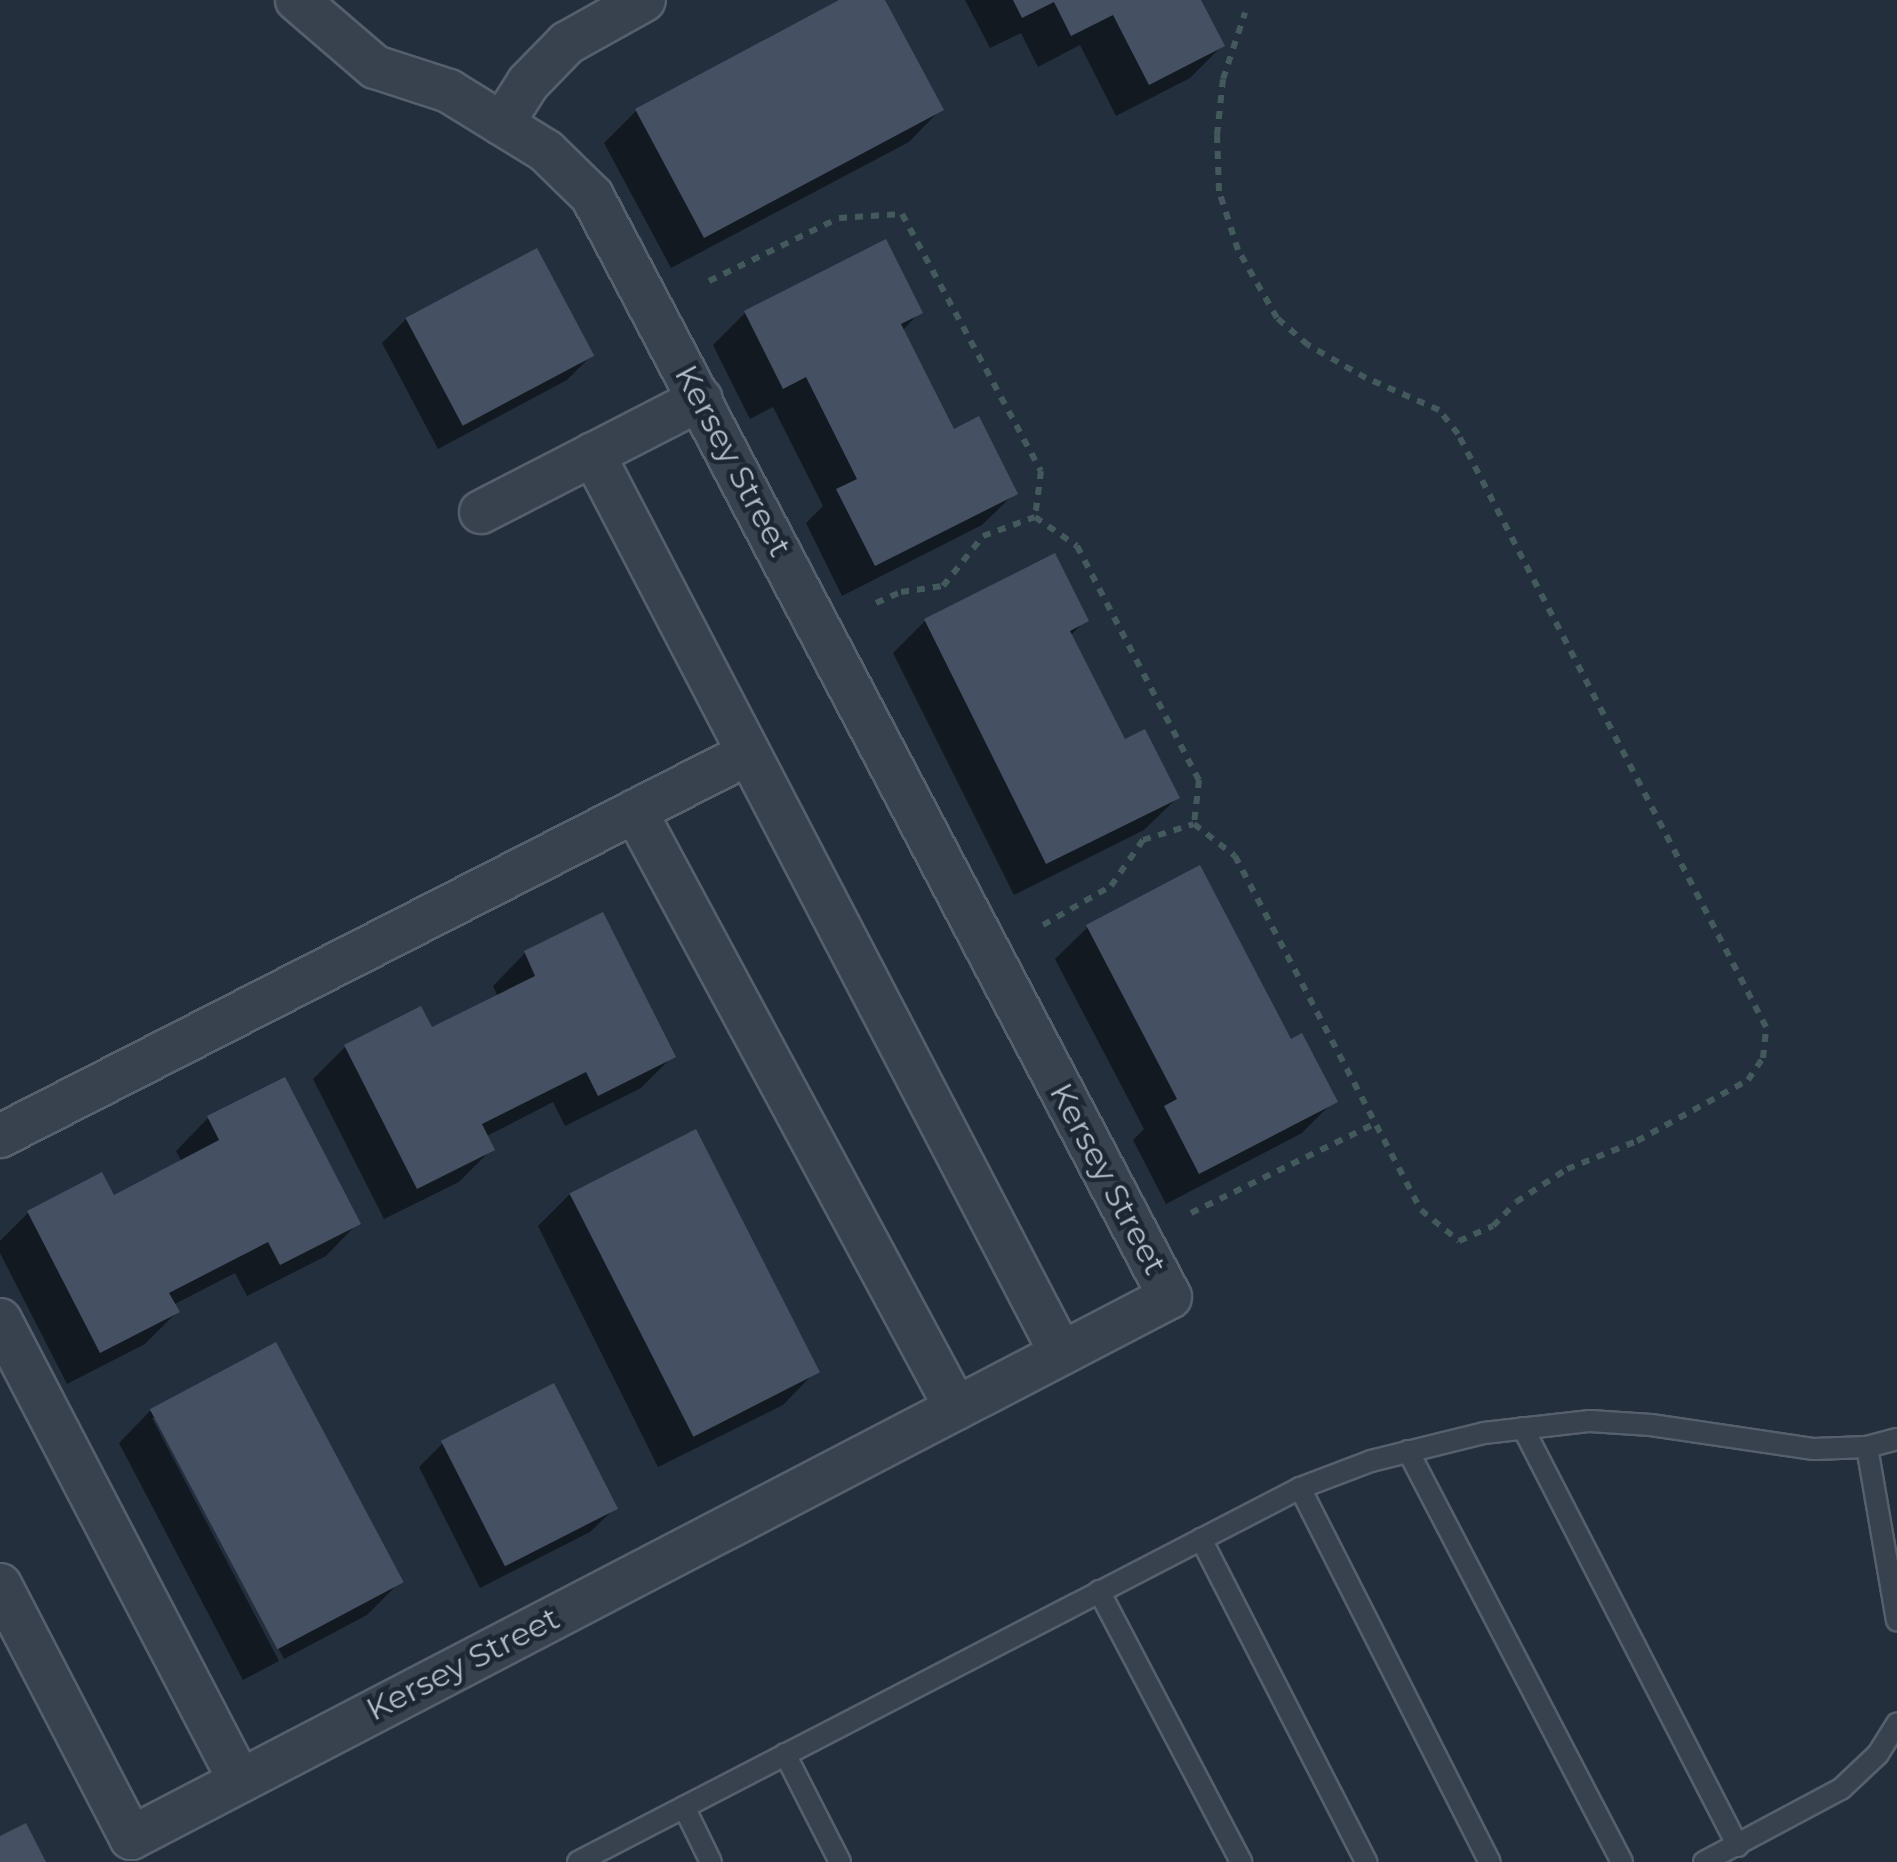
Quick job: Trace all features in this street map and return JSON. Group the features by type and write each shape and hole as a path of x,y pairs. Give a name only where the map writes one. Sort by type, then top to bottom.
{"street":[{"name":"Kersey Street","path":"0,1586 131,1838 1170,1297 592,196 546,150 449,92 375,66 297,0"},
{"path":"502,124 528,83 567,43 644,0"},
{"path":"481,512 701,399"},
{"path":"593,454 1061,1353"},
{"path":"0,1136 748,754"},
{"path":"635,811 956,1408"},
{"path":"0,1320 240,1781"}],"lane":[{"path":"583,1861 1300,1488 1408,1450 1523,1428 1621,1422 1786,1446 1867,1447 1897,1438"},
{"path":"1523,1428 1738,1846"},
{"path":"1867,1447 1897,1620"},
{"path":"1408,1450 1622,1862"},
{"path":"1300,1488 1490,1862"},
{"path":"1201,1539 1366,1862"},
{"path":"1099,1591 1241,1862"},
{"path":"1704,1862 1841,1789 1878,1754 1897,1723"},
{"path":"784,1754 840,1862"},
{"path":"684,1808 711,1862"}],"path":[{"path":"1194,824 1236,856 1421,1210 1459,1241 1493,1226 1516,1202 1567,1169 1637,1141 1748,1080 1763,1058 1766,1028 1458,434 1439,410 1366,378 1308,345 1278,318 1238,250 1220,190 1217,135 1224,79 1245,13"},
{"path":"709,281 839,218 902,214 1041,471 1035,517"},
{"path":"1035,517 1078,546 1199,780 1194,824"},
{"path":"876,603 902,592 942,586 983,536 1035,517"},
{"path":"1042,925 1112,886 1143,840 1194,824"},
{"path":"1191,1213 1376,1123"}],"building":[{"path":"839,0 885,0 944,110 704,238 635,109"},
{"path":"1013,0 1201,0 1225,46 1149,85 1113,15 1071,36 1054,2 1022,18"},
{"path":"886,239 923,313 901,324 954,429 979,416 1018,494 875,566 836,489 857,479 806,377 783,389 744,311"},
{"path":"537,248 594,356 463,426 405,318"},
{"path":"1055,553 1089,621 1070,631 1125,739 1145,729 1180,798 1046,864 924,619"},
{"path":"1200,865 1291,1039 1302,1033 1338,1102 1199,1174 1164,1106 1177,1099 1086,925"},
{"path":"603,912 676,1057 598,1096 586,1072 482,1124 495,1150 417,1189 344,1045 421,1006 432,1027 535,976 524,951"},
{"path":"285,1077 361,1224 280,1265 268,1242 169,1293 180,1312 100,1353 27,1211 102,1172 114,1195 219,1140 207,1116"},
{"path":"696,1129 820,1372 693,1437 569,1193"},
{"path":"276,1342 404,1582 277,1649 150,1409"},
{"path":"554,1383 618,1509 505,1566 441,1441"},
{"path":"26,1823 46,1862 0,1862 0,1836"}]}
